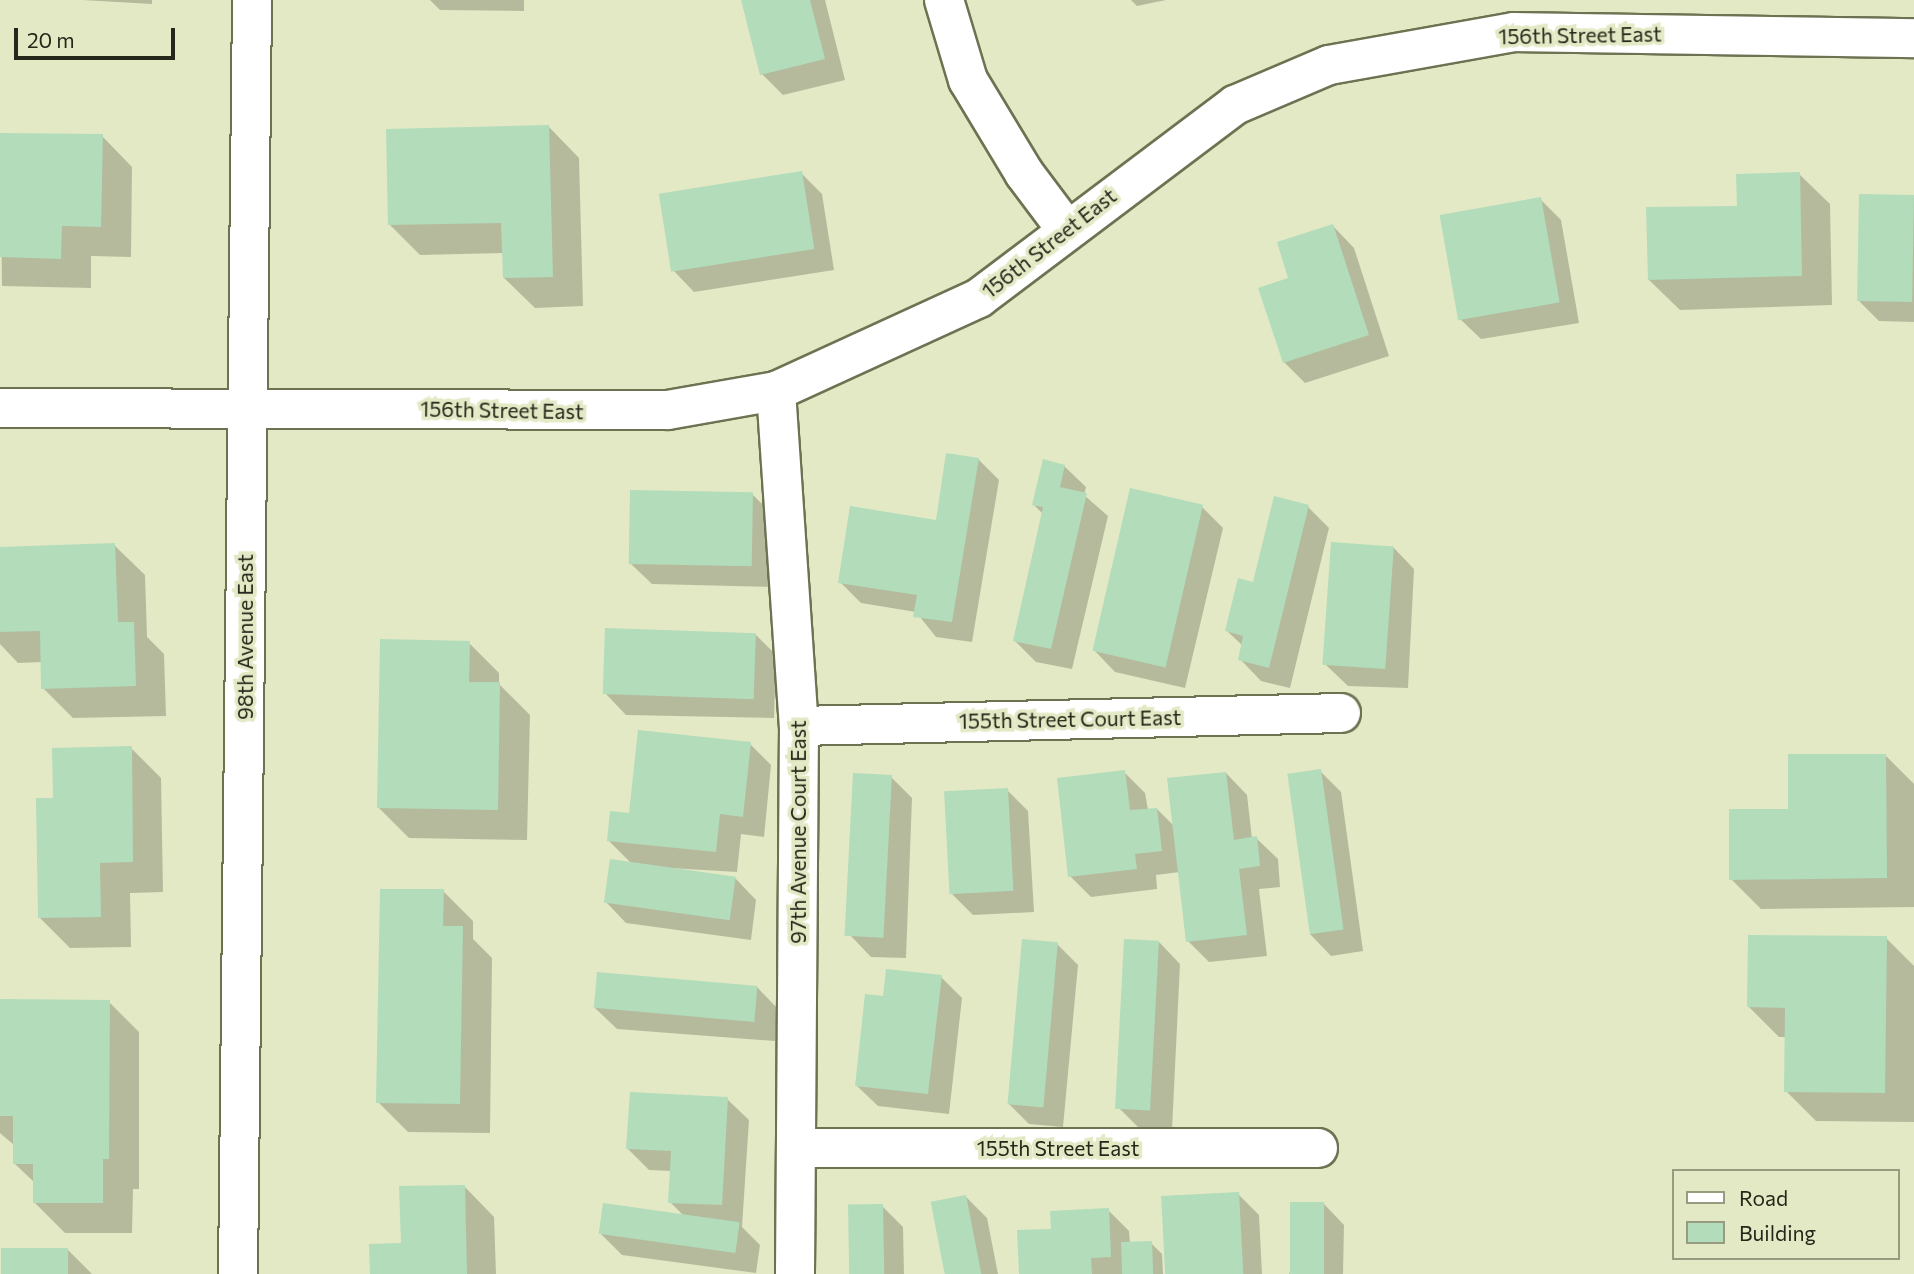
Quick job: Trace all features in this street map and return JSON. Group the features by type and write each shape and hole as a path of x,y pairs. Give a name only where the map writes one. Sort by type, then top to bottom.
{"street":[{"name":"98th Avenue East","path":"238,1274 252,0"},
{"path":"944,0 968,80 1024,173 1066,229"},
{"name":"156th Street East","path":"0,408 668,410 776,391 979,298 1066,229 1236,105 1329,65 1514,32 1914,38"},
{"name":"97th Avenue Court East","path":"776,391 799,726 795,1274"},
{"name":"155th Street Court East","path":"799,726 1341,713"},
{"name":"155th Street East","path":"797,1148 1318,1148"}],"building":[{"path":"741,0 810,0 825,59 760,75"},
{"path":"549,125 553,277 503,278 501,223 388,225 386,129"},
{"path":"0,133 103,134 101,227 62,226 61,259 0,257"},
{"path":"802,171 814,249 671,272 659,194"},
{"path":"1800,172 1802,276 1648,280 1646,207 1737,206 1736,174"},
{"path":"1859,194 1914,195 1912,302 1857,301"},
{"path":"1541,197 1560,302 1458,320 1440,215"},
{"path":"1333,224 1369,335 1283,363 1258,288 1288,278 1277,242"},
{"path":"946,453 979,458 952,622 913,617 917,595 838,583 850,506 936,520"},
{"path":"1043,459 1065,465 1060,487 1087,493 1051,649 1013,641 1043,507 1032,505"},
{"path":"1130,488 1203,505 1166,668 1092,651"},
{"path":"630,490 753,492 752,566 629,564"},
{"path":"1274,496 1309,505 1269,668 1238,660 1243,636 1225,631 1238,578 1253,582"},
{"path":"1331,542 1394,546 1385,669 1322,665"},
{"path":"115,543 118,622 134,622 136,686 41,689 40,631 0,632 0,547"},
{"path":"605,628 756,633 754,699 603,694"},
{"path":"380,639 470,641 469,682 500,682 498,810 377,808"},
{"path":"638,730 751,742 743,817 720,814 716,852 607,841 610,811 629,813"},
{"path":"132,746 133,862 100,863 101,917 38,918 36,798 53,798 52,748"},
{"path":"1788,754 1886,754 1887,878 1729,880 1729,809 1788,809"},
{"path":"1321,769 1344,929 1310,934 1287,774"},
{"path":"1125,770 1130,810 1157,808 1162,851 1135,854 1137,869 1068,877 1057,778"},
{"path":"1226,772 1234,840 1257,836 1260,866 1239,869 1247,935 1186,942 1167,778"},
{"path":"853,773 892,775 883,938 844,936"},
{"path":"1008,788 1013,891 949,894 944,791"},
{"path":"610,859 736,877 730,920 604,903"},
{"path":"380,889 444,889 443,926 463,926 460,1104 376,1103"},
{"path":"1748,935 1887,936 1885,1093 1784,1092 1785,1008 1747,1007"},
{"path":"1022,939 1058,942 1043,1108 1008,1104"},
{"path":"1124,939 1159,941 1150,1111 1115,1109"},
{"path":"886,969 942,975 928,1094 855,1086 865,994 883,996"},
{"path":"597,972 757,986 754,1022 594,1008"},
{"path":"0,999 110,1000 109,1159 103,1159 103,1203 33,1203 33,1164 13,1164 13,1116 0,1116"},
{"path":"630,1092 728,1097 722,1205 668,1203 671,1151 626,1149"},
{"path":"465,1185 467,1274 370,1274 369,1244 401,1243 399,1186"},
{"path":"1239,1192 1243,1274 1165,1274 1161,1196"},
{"path":"966,1195 981,1274 945,1274 931,1202"},
{"path":"1290,1202 1324,1202 1324,1274 1290,1274"},
{"path":"603,1203 740,1222 735,1253 599,1234"},
{"path":"883,1204 884,1274 849,1274 848,1205"},
{"path":"1109,1208 1111,1257 1091,1258 1092,1274 1019,1274 1017,1230 1051,1229 1050,1211"},
{"path":"1152,1241 1153,1274 1122,1274 1121,1242"},
{"path":"1,1248 68,1248 68,1274 1,1274"}]}
